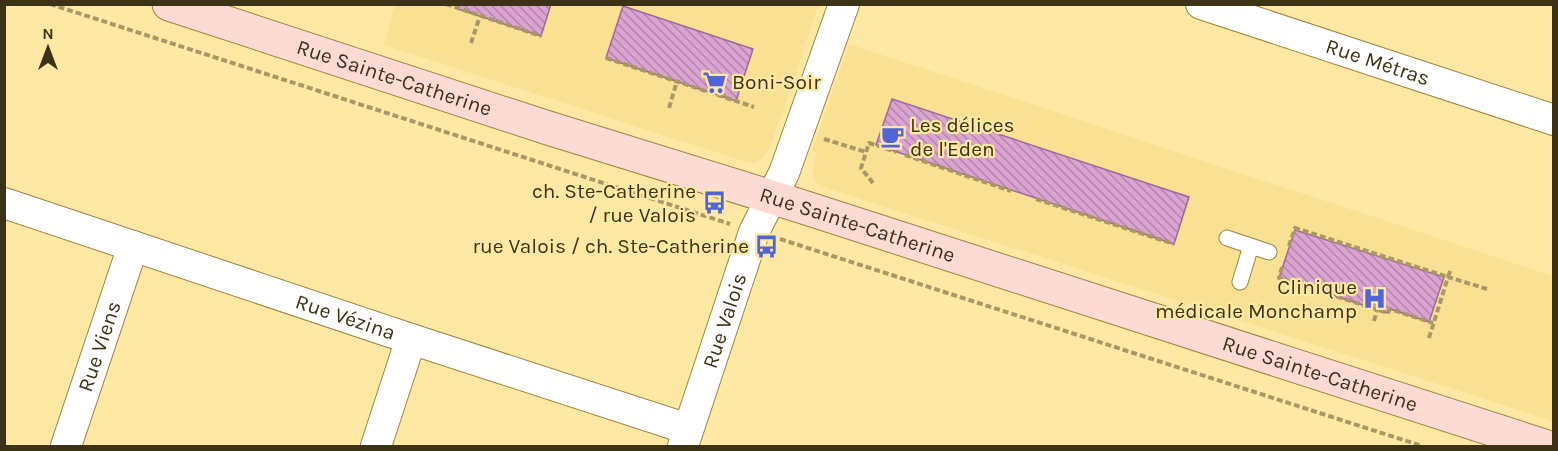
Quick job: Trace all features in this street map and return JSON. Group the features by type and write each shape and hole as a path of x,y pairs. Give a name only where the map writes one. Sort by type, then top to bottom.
{"street":[{"name":"Rue Sainte-Catherine","path":"169,4 1544,447"},
{"name":"Rue Valois","path":"685,438 754,232 784,174 844,4"},
{"name":"Rue Métras","path":"1201,4 1554,120"},
{"name":"Rue Vézina","path":"4,203 411,339 685,438"},
{"name":"Rue Viens","path":"66,447 133,246"},
{"path":"376,447 411,339"}],"lane":[{"path":"1227,238 1269,252"},
{"path":"1240,282 1251,246"}],"path":[{"name":"Rue Sainte-Catherine","path":"50,4 734,225"},
{"path":"446,4 541,36"},
{"path":"471,43 480,16"},
{"path":"606,58 754,107"},
{"path":"669,108 677,81"},
{"path":"819,137 866,152"},
{"path":"873,183 861,168 869,143 896,152"},
{"path":"905,155 1011,191"},
{"path":"1036,199 1174,244"},
{"path":"1289,248 1295,228 1487,290"},
{"name":"Rue Sainte-Catherine","path":"777,238 1422,447"},
{"path":"1286,257 1279,278 1377,310 1388,313 1390,309 1433,323"},
{"path":"1429,338 1451,269"},
{"path":"1374,321 1377,310"}],"shaded area":[{"path":"395,5 819,5 771,145 765,156 755,163 749,163 384,45"},
{"path":"849,44 1553,276 1553,421 823,187 815,181 812,172 816,154 812,150"}],"building":[{"path":"459,4 551,4 541,36 458,9"},
{"path":"623,6 753,49 736,101 606,58"},
{"path":"892,99 1189,197 1174,244 876,145"},
{"path":"1295,230 1444,277 1429,322 1390,309 1388,313 1279,278"}],"place":[{"name":"Boni-Soir","path":"714,82"},
{"name":"Les délices de l'Eden","path":"892,137"},
{"name":"ch. Ste-Catherine / rue Valois","path":"714,203"},
{"name":"rue Valois / ch. Ste-Catherine","path":"767,246"},
{"name":"Clinique médicale Monchamp","path":"1375,299"}]}
